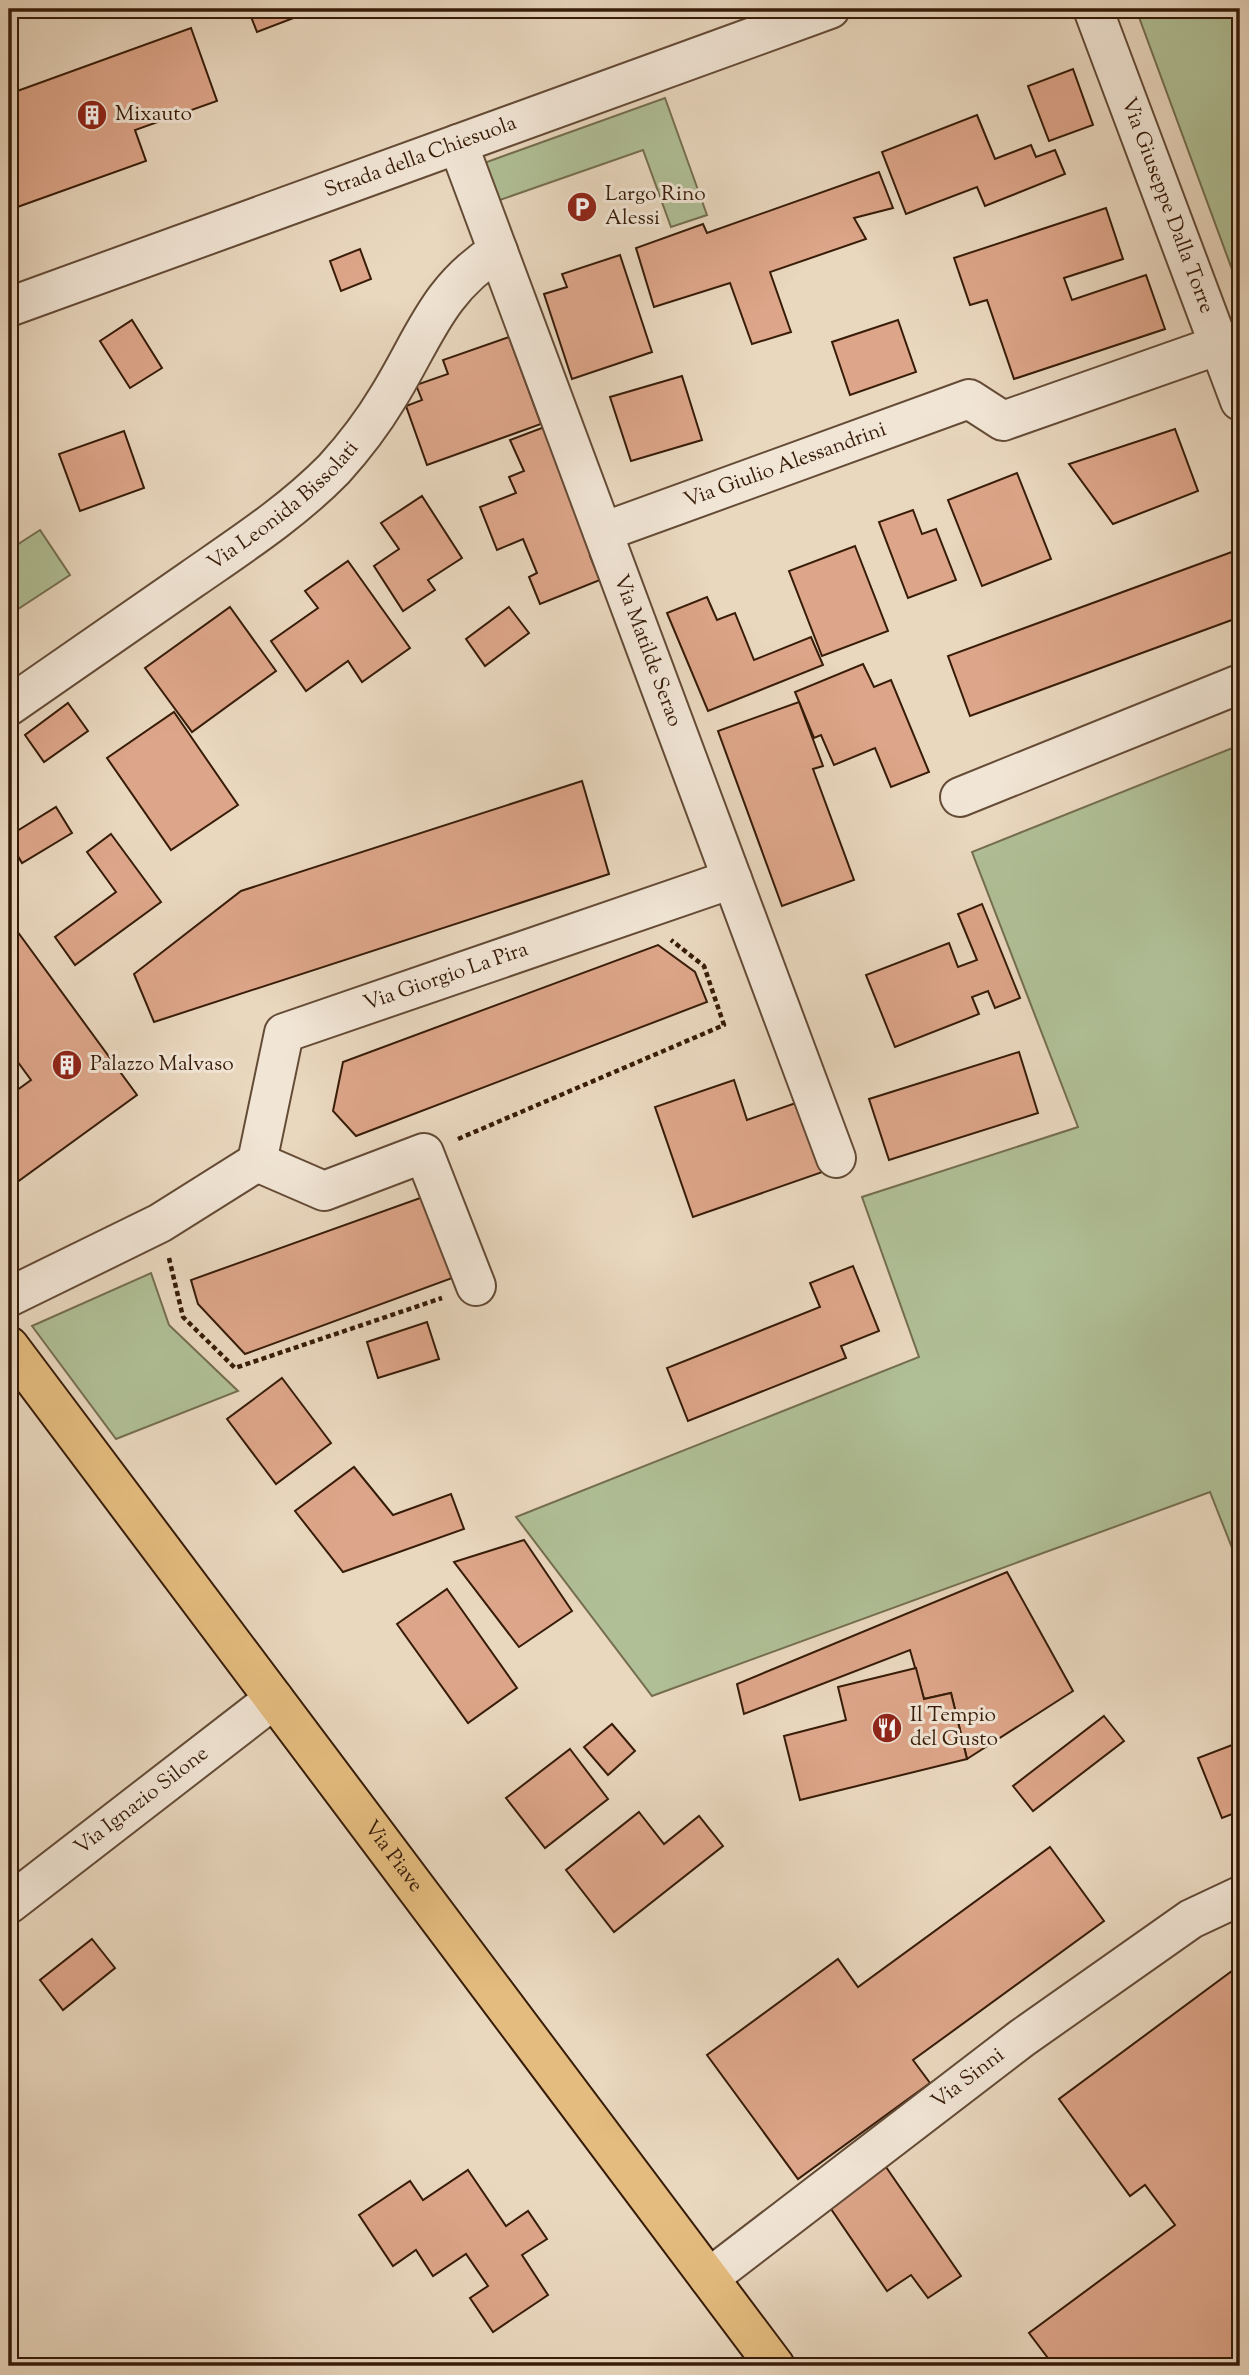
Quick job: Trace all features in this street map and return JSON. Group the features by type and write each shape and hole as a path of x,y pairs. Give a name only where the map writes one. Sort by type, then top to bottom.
{"main road":[{"name":"Via Piave","path":"9,1346 775,2366"}],"street":[{"name":"Strada della Chiesuola","path":"9,307 830,9"},
{"name":"Via Giuseppe Dalla Torre","path":"1094,9 1240,401"},
{"name":"Via Matilde Serao","path":"458,144 836,1158"},
{"name":"Via Leonida Bissolati","path":"9,706 284,515 334,468 360,438 388,397 437,310 456,285 474,266 498,251"},
{"name":"Via Giulio Alessandrini","path":"603,532 969,399 1003,421 1219,345"},
{"path":"960,797 1240,684"},
{"name":"Via Giorgio La Pira","path":"257,1162 284,1033 732,878"},
{"path":"9,1297 160,1223 257,1162 324,1191 424,1153 476,1286"},
{"name":"Via Ignazio Silone","path":"9,1904 274,1699"},
{"name":"Via Sinni","path":"709,2278 1022,2038 1191,1919 1240,1896"}],"path":[{"path":"424,1153 724,1025 704,966 634,912"},
{"path":"160,1223 183,1317 235,1368 476,1286"}],"green space":[{"path":"1136,9 1240,9 1240,291"},
{"path":"665,98 707,215 671,227 643,150 497,201 484,163"},
{"path":"40,530 70,575 9,615 9,550"},
{"path":"1240,745 1240,1568 1210,1492 652,1696 516,1517 919,1357 862,1197 1078,1127 972,852"},
{"path":"151,1273 169,1325 238,1391 116,1439 32,1326"}],"building":[{"path":"248,9 317,9 257,32"},
{"name":"Mixauto","path":"191,28 217,101 135,130 146,161 9,210 9,94"},
{"path":"1073,69 1093,125 1049,141 1028,86"},
{"path":"977,115 995,159 1031,145 1036,157 1055,150 1065,174 985,206 977,187 906,214 882,152"},
{"path":"879,172 893,208 854,218 866,239 770,272 791,332 752,344 730,283 654,307 636,248 703,224 707,233"},
{"path":"1106,208 1123,259 1064,278 1072,300 1146,275 1165,329 1014,379 987,300 970,305 954,258"},
{"path":"360,249 371,279 341,291 330,261"},
{"path":"620,255 652,352 572,379 544,294 567,287 562,274"},
{"path":"132,320 162,368 130,388 100,341"},
{"path":"898,320 916,372 850,395 832,342"},
{"path":"509,337 541,424 427,465 406,406 422,400 416,385 448,374 443,360"},
{"path":"682,376 702,440 631,461 610,397"},
{"path":"555,423 606,549 590,556 600,580 540,604 529,577 537,573 523,539 497,550 480,507 516,493 509,477 524,471 510,440"},
{"path":"1175,429 1198,491 1113,524 1069,464"},
{"path":"124,431 144,488 80,511 59,454"},
{"path":"1017,473 1051,559 982,586 948,500"},
{"path":"422,496 462,558 428,580 435,590 403,611 374,566 399,549 381,523"},
{"path":"913,510 922,534 936,529 956,580 908,598 879,522"},
{"path":"855,546 888,631 822,656 789,571"},
{"path":"1240,549 1240,617 970,716 948,656"},
{"path":"348,561 410,648 362,682 348,661 306,691 271,641 318,608 305,591"},
{"path":"707,597 717,620 735,613 754,660 811,637 823,665 708,711 667,613"},
{"path":"230,607 276,671 192,732 145,668"},
{"path":"509,607 529,633 485,666 466,639"},
{"path":"863,664 874,687 891,680 929,772 891,787 875,748 834,765 821,735 814,738 795,692"},
{"path":"799,702 823,766 813,769 854,880 782,906 718,731"},
{"path":"68,703 88,731 44,762 25,735"},
{"path":"174,712 238,805 171,850 107,758"},
{"path":"582,781 609,874 154,1022 134,974 241,891"},
{"path":"56,807 72,833 22,863 9,841 9,836"},
{"path":"111,834 161,902 75,965 55,937 116,892 87,852"},
{"path":"982,904 1020,998 995,1008 988,991 972,997 979,1014 895,1047 866,975 949,943 958,967 977,960 958,914"},
{"name":"Palazzo Malvaso","path":"9,920 137,1095 9,1188 9,1096 31,1080 9,1050"},
{"path":"658,945 695,972 707,1002 356,1136 333,1111 343,1062"},
{"path":"1019,1052 1038,1113 889,1160 869,1099"},
{"path":"734,1080 747,1120 810,1098 834,1168 693,1217 655,1107"},
{"path":"423,1197 455,1277 245,1354 198,1304 191,1280"},
{"path":"853,1266 879,1331 841,1346 846,1358 688,1421 667,1368 820,1307 810,1283"},
{"path":"427,1322 439,1359 378,1378 367,1342"},
{"path":"282,1378 331,1443 276,1484 227,1419"},
{"path":"354,1467 393,1515 451,1494 464,1529 343,1572 295,1511"},
{"path":"524,1540 572,1611 519,1647 454,1562"},
{"path":"1007,1572 1073,1691 967,1759 951,1693 924,1699 910,1650 744,1714 737,1684"},
{"path":"447,1589 517,1688 468,1723 397,1624"},
{"name":"Il Tempio del Gusto","path":"916,1668 924,1699 951,1693 967,1759 800,1800 784,1736 846,1720 838,1687"},
{"path":"1104,1716 1124,1741 1033,1811 1013,1786"},
{"path":"612,1724 635,1751 608,1775 584,1747"},
{"path":"1240,1742 1240,1811 1222,1818 1198,1758"},
{"path":"570,1749 608,1799 545,1848 506,1798"},
{"path":"639,1812 664,1844 699,1816 723,1846 614,1932 566,1870"},
{"path":"1050,1847 1104,1921 913,2060 930,2083 798,2179 707,2055 838,1959 858,1987"},
{"path":"92,1939 115,1968 63,2010 40,1980"},
{"path":"1240,1965 1240,2366 1054,2366 1029,2333 1175,2225 1145,2185 1130,2196 1059,2099"},
{"path":"886,2167 961,2276 928,2298 911,2275 887,2291 829,2206"},
{"path":"468,2170 506,2226 528,2211 547,2239 522,2255 548,2295 493,2332 470,2298 488,2286 466,2254 433,2276 416,2250 393,2266 359,2215 410,2181 423,2200"}],"place":[{"name":"Mixauto","path":"92,115"},
{"name":"Largo Rino Alessi","path":"582,207"},
{"name":"Palazzo Malvaso","path":"67,1065"},
{"name":"Il Tempio del Gusto","path":"887,1728"}]}
